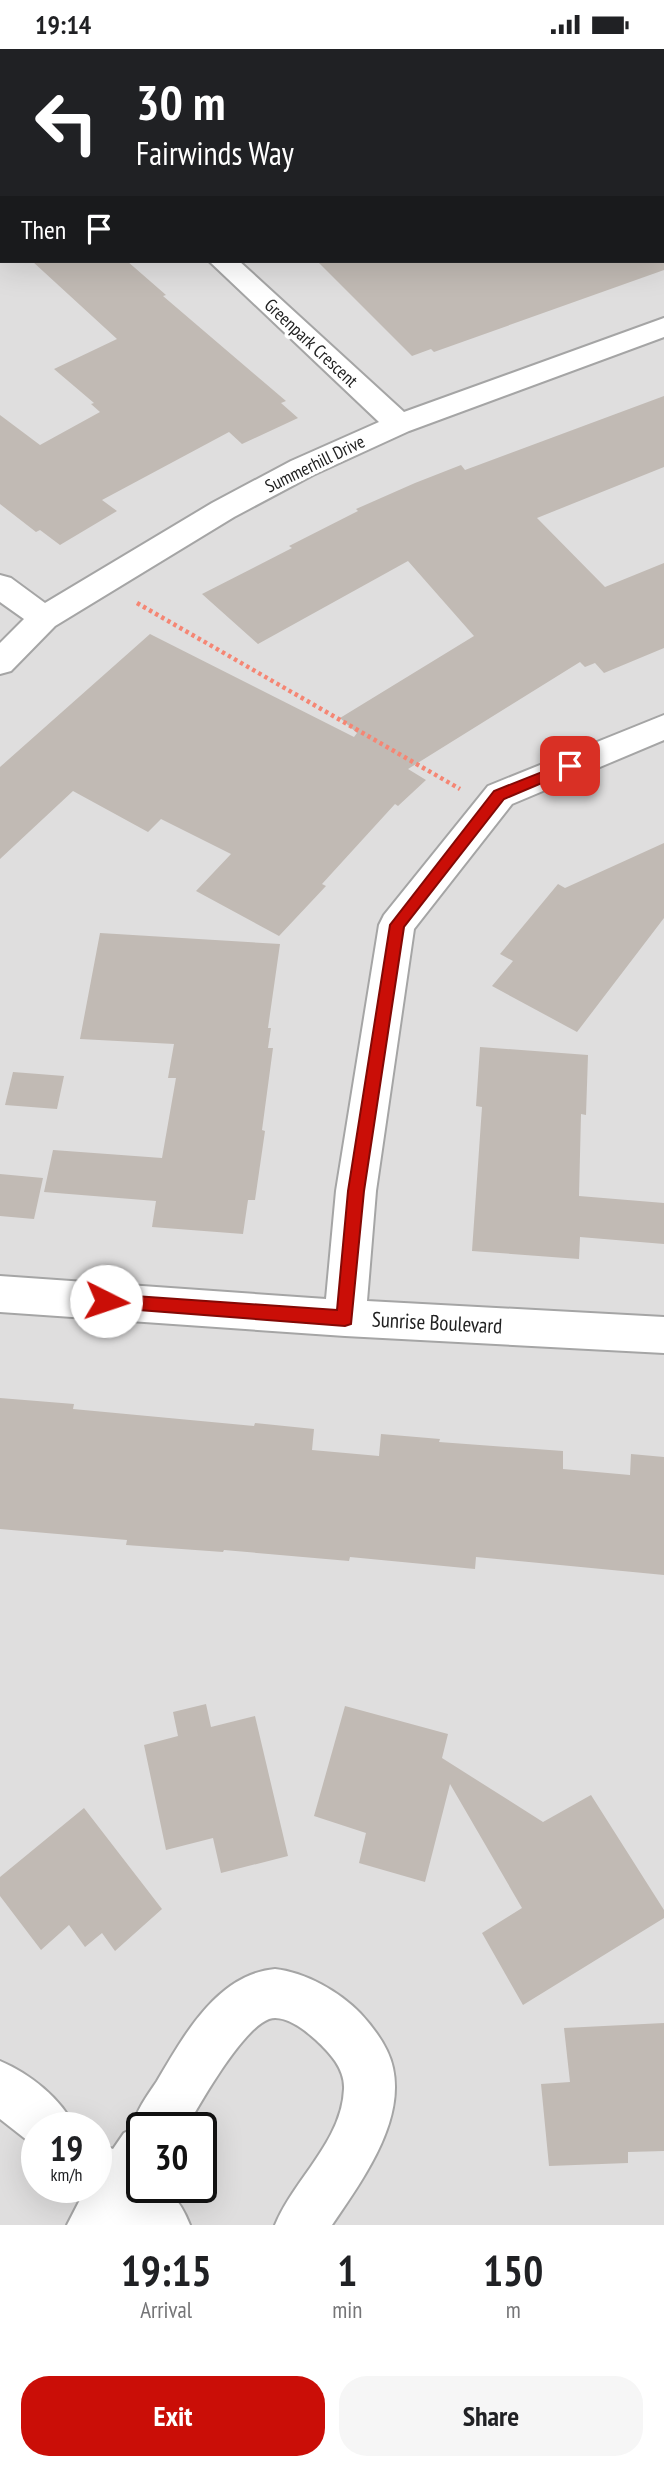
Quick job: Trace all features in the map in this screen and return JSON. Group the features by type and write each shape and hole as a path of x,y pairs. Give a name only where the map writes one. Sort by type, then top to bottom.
{"street":[{"name":"Greenpark Crescent","path":"225,263 400,424"},
{"name":"Summerhill Drive","path":"0,663 44,618 234,504 302,468 400,424 664,327"},
{"path":"0,586 44,618"},
{"path":"345,1318 356,1191 397,925 499,795 664,727"},
{"name":"Sunrise Boulevard","path":"0,1294 345,1318 664,1335"},
{"path":"168,2112 227,2024 251,2002 267,1994 286,1994 319,2011 346,2035 368,2066 370,2099 358,2135 301,2225"},
{"path":"0,2086 31,2112"},
{"path":"112,2183 164,2225"}],"path":[{"path":"103,583 491,806"}],"shaded area":[{"path":"0,263 664,263 664,2225 0,2225"}],"building":[{"path":"34,263 129,263 166,295 163,296 286,401 281,403 298,418 242,444 229,432 102,500 117,511 60,545 40,530 36,532 0,504 0,415 40,445 100,412 91,404 94,403 54,369 117,339"},
{"path":"319,263 664,263 664,270 434,352 431,349 412,356"},
{"path":"664,396 664,467 537,518 605,587 664,563 664,648 604,673 595,663 585,667 580,662 408,769 426,780 398,806 395,804 322,884 326,886 279,936 196,891 231,854 161,819 148,832 73,791 0,859 0,767 150,634 354,737 357,733 340,718 474,636 408,561 258,644 202,594 292,548 289,546 358,511 356,509 415,483 461,465 465,470"},
{"path":"664,843 664,918 577,1032 492,986 513,961 500,954 558,884 565,888"},
{"path":"100,933 280,944 268,1028 271,1028 268,1048 273,1048 262,1130 265,1131 255,1200 248,1200 243,1234 152,1227 156,1201 44,1192 53,1150 162,1158 176,1078 168,1078 174,1044 80,1039"},
{"path":"480,1047 588,1055 586,1115 581,1114 579,1196 664,1203 664,1244 580,1237 579,1259 472,1251 482,1107 476,1106"},
{"path":"13,1072 64,1076 57,1109 5,1105"},
{"path":"0,1174 43,1178 34,1219 0,1216"},
{"path":"0,1398 74,1404 73,1409 314,1429 312,1450 379,1456 381,1434 440,1439 439,1442 563,1451 563,1469 630,1475 631,1454 664,1457 664,1575 476,1557 475,1569 350,1557 349,1561 126,1545 127,1540 0,1529"},
{"path":"206,1704 211,1727 255,1716 288,1856 221,1873 213,1838 166,1850 144,1745 178,1736 173,1712"},
{"path":"345,1706 448,1734 442,1758 543,1822 591,1795 664,1910 664,1918 523,2005 482,1933 522,1908 450,1784 425,1882 359,1863 366,1833 314,1816"},
{"path":"84,1808 162,1909 115,1951 102,1933 85,1947 69,1925 41,1950 0,1896 0,1877"},
{"path":"664,2023 664,2151 628,2152 628,2163 549,2166 541,2084 570,2082 564,2028"}],"route":[{"path":"106,1301 345,1318 356,1191 397,925 499,795 570,766"}]}
